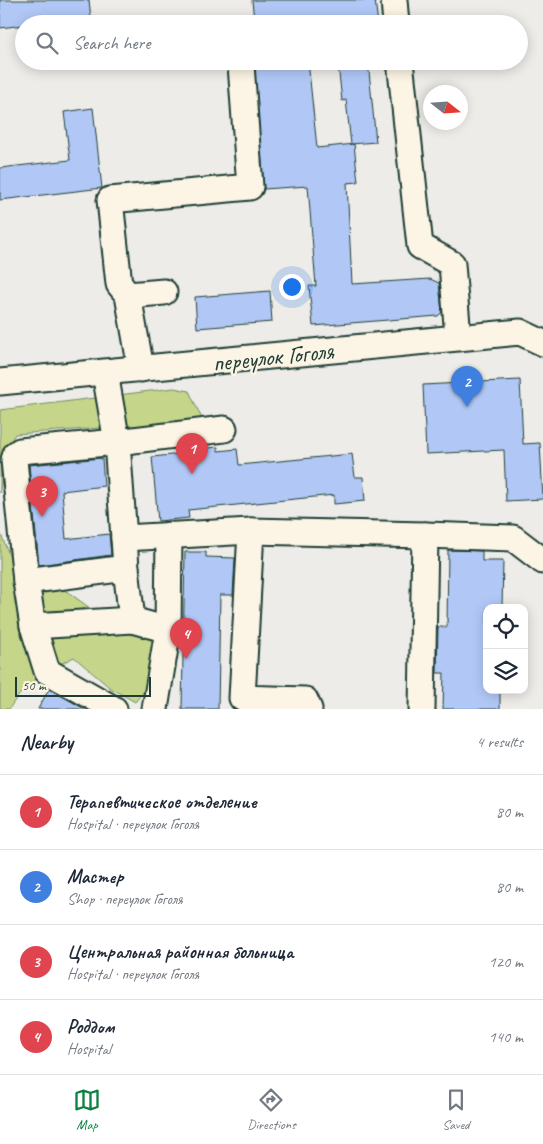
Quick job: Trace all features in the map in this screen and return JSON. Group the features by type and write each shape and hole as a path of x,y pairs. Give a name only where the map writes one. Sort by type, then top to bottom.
{"street":[{"path":"394,0 395,15"},
{"path":"141,369 128,295 119,284 110,200 250,187 241,70"},
{"path":"401,70 420,246 452,264 458,337"},
{"path":"128,295 164,292"},
{"name":"переулок Гоголя","path":"0,382 520,332 543,343"},
{"path":"105,373 117,442 126,568 132,620"},
{"path":"114,709 47,671 33,626 26,581 14,460 16,454 20,451 224,429"},
{"path":"124,538 251,530 512,538 543,561"},
{"path":"251,530 242,698 305,700 309,709"},
{"path":"156,709 168,630 170,535"},
{"path":"422,709 425,535"},
{"path":"26,581 126,568"},
{"path":"33,626 132,620 168,630"}],"green space":[{"path":"174,388 189,391 203,421 15,434 6,449 0,493 0,410"},
{"path":"0,532 10,557 22,571 68,592 121,631 150,636 163,646 156,677 135,702 109,687 74,657 37,678 22,691 9,709 0,709"}],"building":[{"path":"0,0 89,0 91,15 15,15 15,26 0,28"},
{"path":"252,0 375,0 377,15 253,15"},
{"path":"255,70 309,70 317,148 354,144 358,182 347,183 352,284 430,279 439,283 442,312 438,316 313,326 309,286 316,286 308,186 264,189"},
{"path":"339,70 369,70 376,142 351,144 346,100 342,101"},
{"path":"93,108 102,188 0,200 0,168 70,160 64,112"},
{"path":"270,291 272,322 197,328 195,297"},
{"path":"520,380 523,444 540,443 543,499 506,501 504,450 426,454 423,385"},
{"path":"218,447 218,451 237,449 239,465 352,454 355,477 363,477 365,501 334,504 334,495 188,510 189,518 158,521 152,457 200,452 200,449"},
{"path":"102,458 104,486 62,491 66,539 109,534 111,555 39,565 29,465"},
{"path":"448,550 482,551 482,561 503,561 502,604 483,604 483,694 500,694 500,709 443,709 444,673 437,673 438,627 447,627"},
{"path":"185,552 206,552 206,557 235,558 233,595 220,595 218,709 182,709"},
{"path":"49,689 85,709 38,709"}],"place":[{"name":"Мастер","path":"467,407"},
{"name":"Терапевтическое отделение","path":"192,474"},
{"name":"Центральная районная больница","path":"42,517"},
{"name":"Роддом","path":"186,659"}]}
